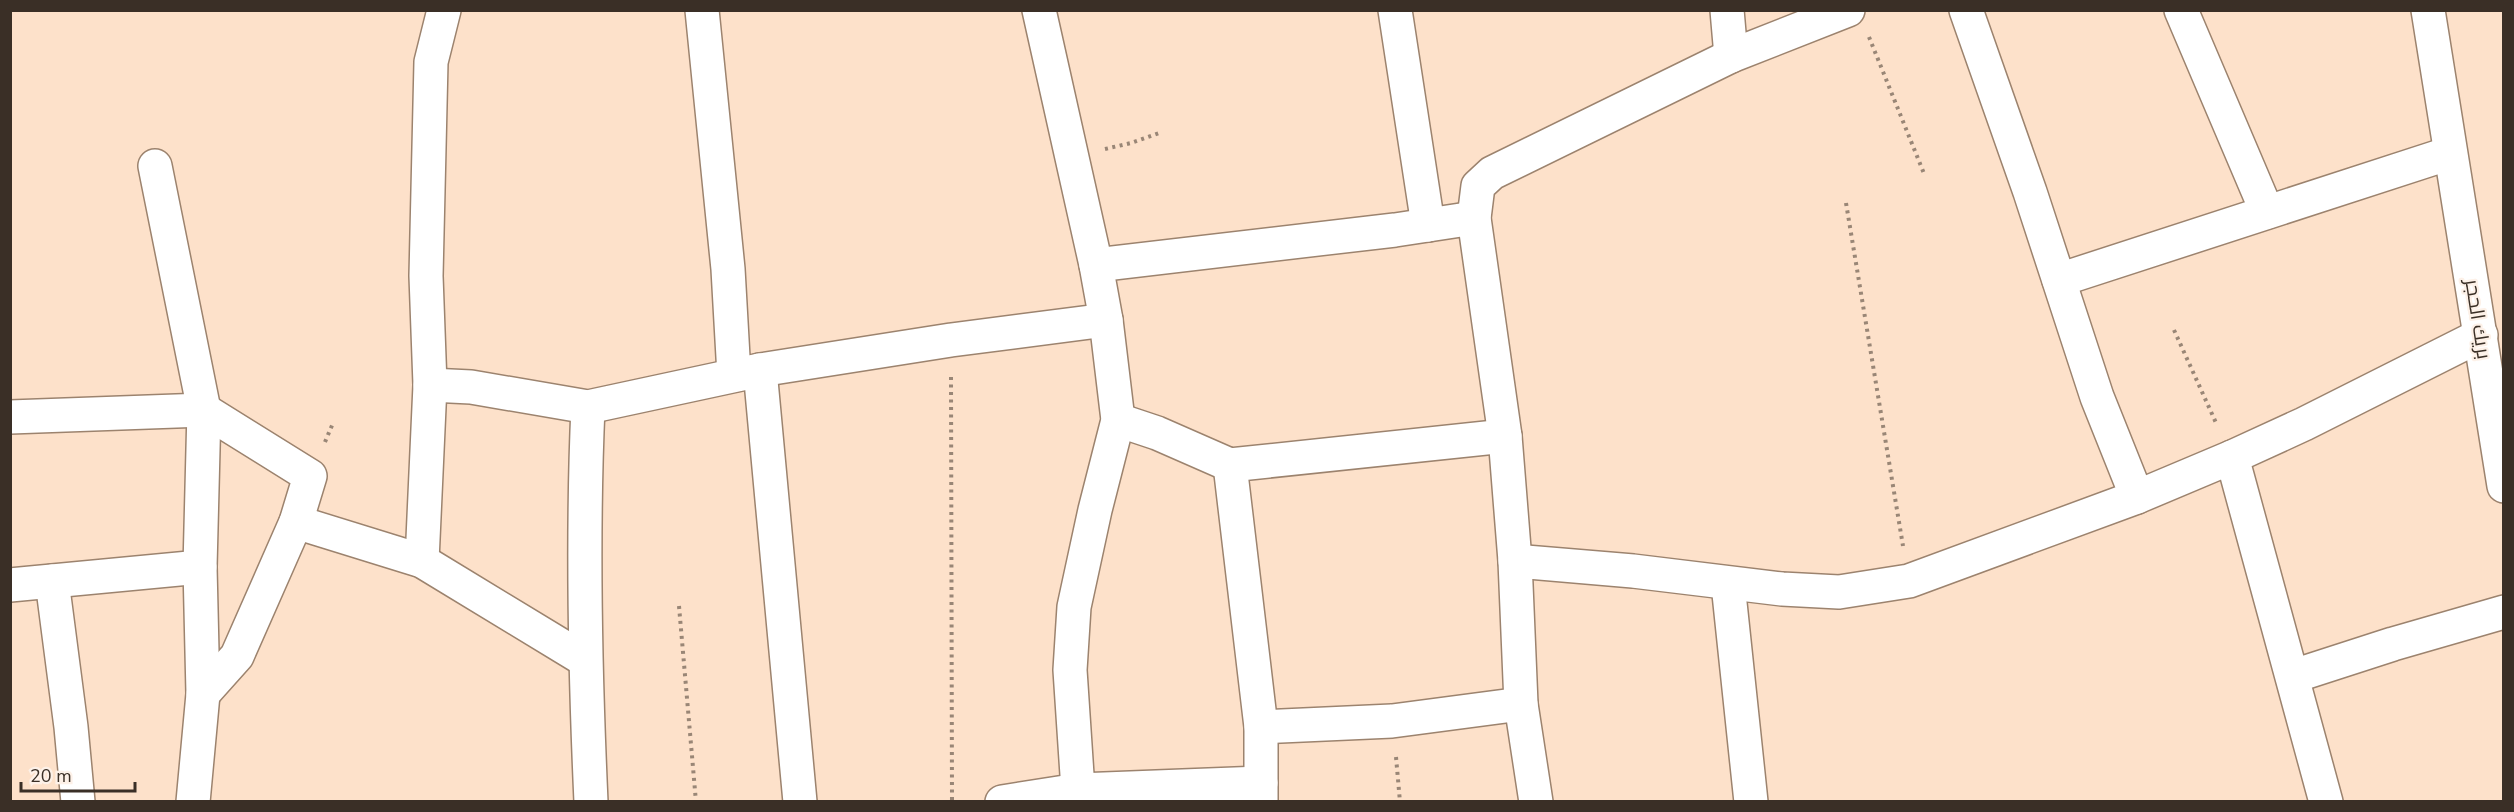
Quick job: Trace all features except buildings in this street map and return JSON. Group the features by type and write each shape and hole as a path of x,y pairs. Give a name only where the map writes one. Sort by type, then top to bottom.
{"street":[{"path":"422,561 430,386 426,276 431,62 444,10"},
{"path":"702,10 728,269 747,373 800,801"},
{"path":"1040,10 1096,265 1106,320 1118,420 1074,607 1070,670 1078,790"},
{"path":"1395,10 1428,225"},
{"path":"1727,10 1731,56"},
{"path":"1966,10 2097,397 2137,497"},
{"path":"2181,10 2267,212"},
{"name":"بريك الحجر","path":"2428,10 2504,486"},
{"path":"1536,801 1521,704 1515,561 1504,436 1474,218 1478,186 1492,172 1731,56 1858,22"},
{"path":"2059,280 2450,153"},
{"path":"155,166 204,410 200,567 202,693 193,801"},
{"path":"1096,265 1474,218"},
{"path":"430,386 471,387 588,407 747,373 951,340 1106,320"},
{"path":"1515,561 1633,571 1728,584 1839,592 1909,581 2137,497 2232,457 2304,424 2481,335"},
{"path":"588,407 584,501 585,660 591,801"},
{"path":"10,412 11,417 204,410 310,476 296,522 237,656 202,693"},
{"path":"1118,420 1157,433 1230,465 1504,436"},
{"path":"2232,457 2294,676 2326,801"},
{"path":"1002,801 1078,790 1261,792 1262,727 1230,465"},
{"path":"296,522 422,561 585,660"},
{"path":"10,585 200,567"},
{"path":"52,581 78,801"},
{"path":"1728,584 1751,801"},
{"path":"2294,676 2504,612"},
{"path":"1262,727 1392,721 1521,704"}],"path":[{"path":"1858,22 1925,176"},
{"path":"1072,156 1131,143 1162,132"},
{"path":"1846,203 1909,581"},
{"path":"2174,330 2232,457"},
{"path":"951,340 952,801"},
{"path":"679,606 696,801"},
{"path":"1392,721 1400,801"}]}
